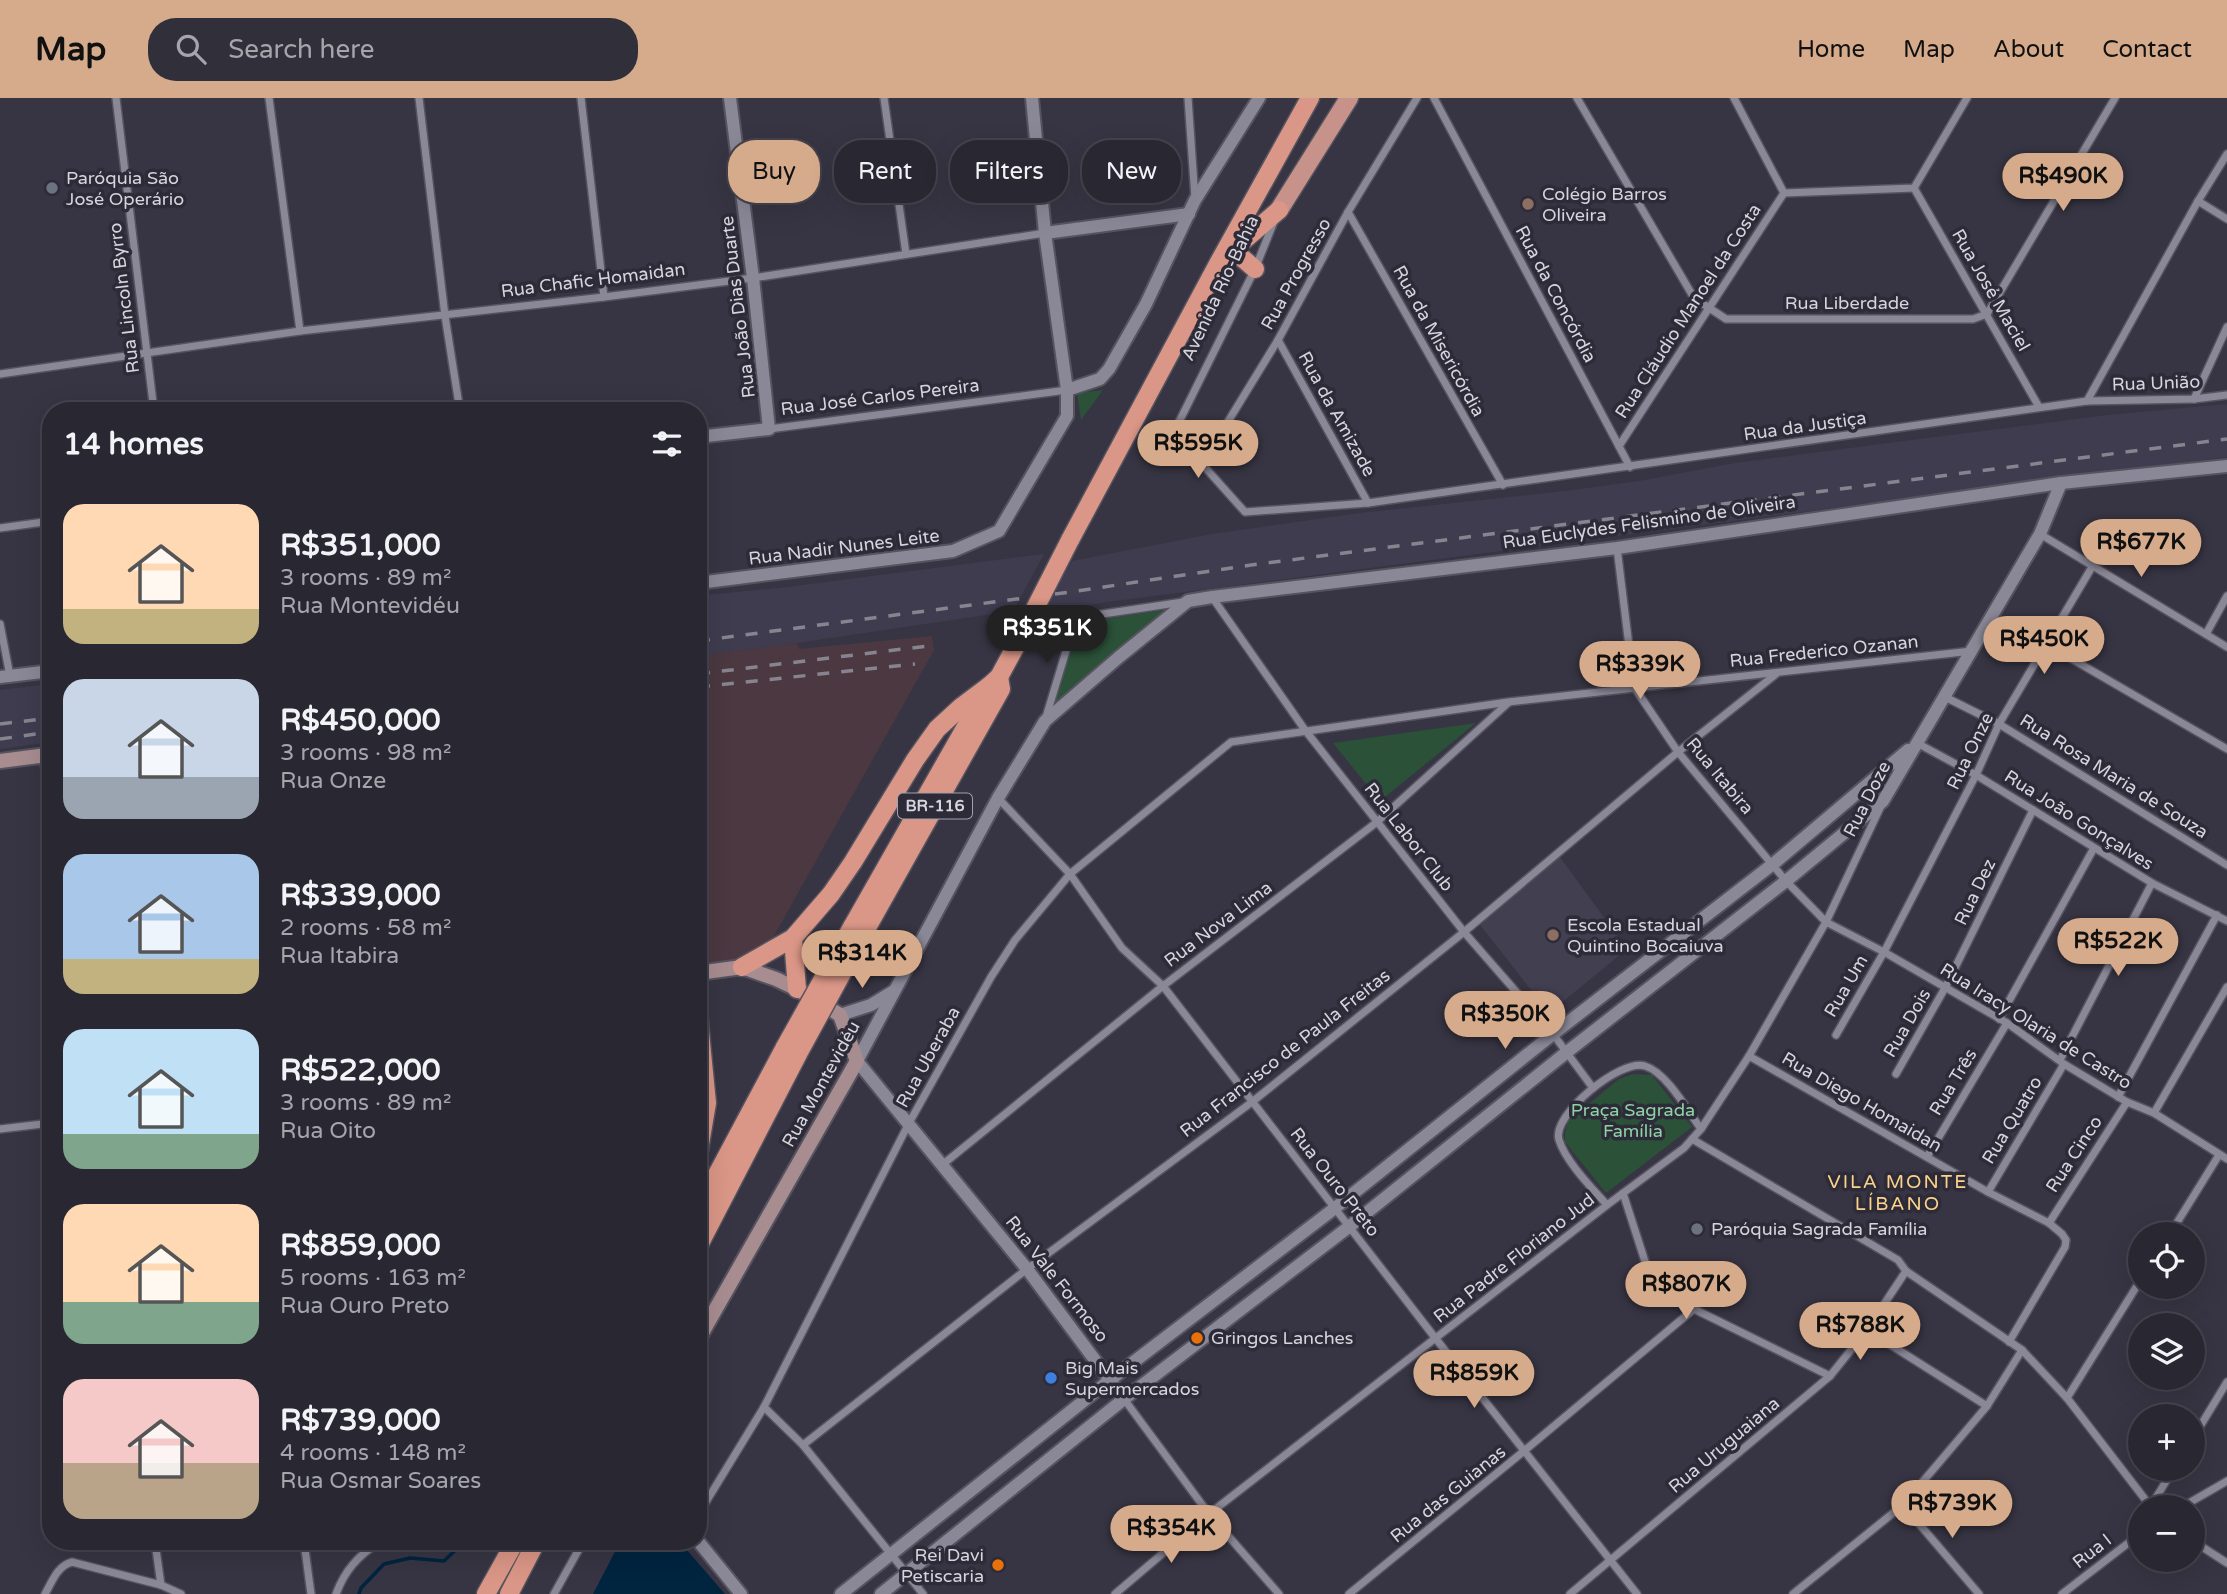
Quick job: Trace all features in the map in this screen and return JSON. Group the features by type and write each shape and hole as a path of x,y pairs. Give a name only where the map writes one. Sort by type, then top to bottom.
{"highway":[{"name":"BR-116","path":"707,1195 858,930 1001,689 994,681 1020,638 1219,262 1310,98"},
{"path":"1219,262 1279,210"},
{"path":"1233,250 1255,269"},
{"path":"742,967 793,939 838,883 937,729 994,681"},
{"path":"793,939 797,989"},
{"name":"BR-116","path":"707,1228 791,1051"},
{"path":"486,1594 511,1550"},
{"path":"509,1594 532,1550"}],"main road":[{"name":"Avenida Rio-Bahia","path":"1279,210 1349,98"},
{"path":"0,761 42,756"},
{"path":"707,972 742,967 797,989 840,1016"},
{"name":"Rua Vale Formoso","path":"840,1016 857,1061"},
{"name":"Rua Montevidéu","path":"707,1324 857,1061"}],"street":[{"name":"Rua Lincoln Byrro","path":"116,98 153,402"},
{"path":"270,98 300,331"},
{"path":"419,98 445,316 459,402"},
{"path":"581,98 604,297"},
{"name":"Rua João Dias Duarte","path":"730,98 769,429"},
{"path":"884,98 906,254"},
{"name":"Rua Nadir Nunes Leite","path":"707,582 953,551 999,531 1068,416 1067,390 1045,233 1032,98"},
{"path":"1188,98 1195,200"},
{"path":"1067,390 1100,379 1109,369 1146,304 1195,200 1259,98"},
{"name":"Rua Progresso","path":"1202,464 1278,340 1348,212 1417,98"},
{"name":"Rua da Concórdia","path":"1434,98 1630,467"},
{"name":"Rua Liberdade","path":"1577,98 1694,298 1726,319 1973,319 1987,314"},
{"path":"1734,98 1784,193 1914,188 1967,98"},
{"path":"1987,314 2115,98"},
{"path":"2087,401 2197,201 2227,154"},
{"name":"Rua José Maciel","path":"1914,188 2039,407"},
{"name":"Rua Cláudio Manoel da Costa","path":"1619,446 1784,193"},
{"path":"2197,201 2227,219"},
{"name":"Avenida Rio-Bahia","path":"1202,464 1176,428 1255,269 1279,210"},
{"name":"Rua da Misericórdia","path":"1348,212 1503,485"},
{"name":"Rua Chafic Homaidan","path":"0,374 300,331 753,278 1045,233 1189,214"},
{"path":"2194,399 2227,327"},
{"name":"Rua da Amizade","path":"1278,340 1368,503"},
{"name":"Rua José Carlos Pereira","path":"707,437 1067,390"},
{"name":"Rua União","path":"2087,401 2194,399 2227,395"},
{"name":"Rua da Justiça","path":"1202,464 1245,512 1368,503 2087,401"},
{"name":"Rua Euclydes Felismino de Oliveira","path":"1076,618 1212,597 1617,548 2061,483 2227,466"},
{"name":"Rua Doze","path":"1701,1129 1749,1056 1826,922 1883,802 2040,534 2061,483"},
{"path":"0,528 42,522"},
{"path":"2040,534 2227,647"},
{"name":"Rua Itabira","path":"1617,548 1634,687 1678,752 1786,881 1826,922"},
{"name":"Rua Onze","path":"1884,952 1976,775 1999,724 2092,567"},
{"path":"2206,634 2227,596"},
{"name":"Rua Labor Club","path":"1212,597 1305,730 1464,932 1553,1034 1593,1088"},
{"path":"1045,721 1188,601"},
{"name":"Rua Montevidéu","path":"857,1061 998,799 1045,721 1076,618"},
{"path":"1991,619 2046,645 2227,749"},
{"path":"0,624 5,677 42,672"},
{"name":"Rua Frederico Ozanan","path":"1305,730 1634,687 1972,651"},
{"name":"Rua Francisco de Paula Freitas","path":"803,1445 1027,1269 1252,1102 1464,932 1678,752 1777,673"},
{"name":"Rua Rosa Maria de Souza","path":"1945,697 1999,724 2227,865"},
{"name":"Rua Nova Lima","path":"942,1165 1163,986 1377,822 1508,702"},
{"name":"Rua Uberaba","path":"707,1501 764,1407 909,1123 991,977 1015,940 1070,874 1231,742 1305,730"},
{"path":"841,1594 1110,1380 1335,1208 1553,1034 1773,864 1917,743"},
{"name":"Rua João Gonçalves","path":"1917,743 1976,775 2151,883 2227,921"},
{"name":"Rua Ouro Preto","path":"998,799 1070,874 1122,948 1163,986 1637,1594"},
{"path":"881,1594 1124,1399 1350,1226 1883,802"},
{"name":"Rua Dez","path":"1945,988 2033,810"},
{"path":"1998,1019 2094,848"},
{"name":"Rua Quatro","path":"1988,1192 2062,1062 2151,883"},
{"path":"2118,1097 2217,915"},
{"name":"Rua Iracy Olaria de Castro","path":"1826,922 2007,1023 2118,1097 2154,1113 2227,1159"},
{"name":"Rua Um","path":"1836,1035 1884,952"},
{"path":"2154,1113 2227,987"},
{"name":"Rua Dois","path":"1896,1074 1945,988"},
{"path":"840,1016 870,1005 895,990"},
{"name":"Rua Três","path":"1927,1157 2007,1023"},
{"name":"Rua Diego Homaidan","path":"1749,1056 1988,1192 2049,1223 2062,1234 2066,1241 2065,1248 2009,1342"},
{"name":"Rua Vale Formoso","path":"857,1061 1027,1269 1209,1514 1279,1594"},
{"path":"1606,1205 1564,1151 1559,1139 1558,1128 1563,1119 1593,1088 1621,1070 1633,1065 1643,1065 1657,1072 1666,1081 1701,1129"},
{"name":"Rua Cinco","path":"2049,1223 2127,1101"},
{"path":"0,1129 42,1124"},
{"name":"Rua Padre Floriano Jud","path":"1115,1594 1209,1514 1606,1205 1684,1148 1701,1129"},
{"path":"1692,1139 1898,1260 1906,1271 2022,1350 2067,1398 2142,1495"},
{"path":"2177,1222 2219,1155"},
{"path":"1623,1193 1651,1280 1694,1309 1830,1376"},
{"name":"Rua Uruguaiana","path":"1570,1594 1830,1376 1867,1331 1906,1271"},
{"path":"2067,1398 2129,1299"},
{"name":"Rua das Guianas","path":"1349,1594 1694,1309"},
{"path":"1867,1331 1987,1406"},
{"path":"1793,1594 1903,1505 1987,1406 2022,1350"},
{"path":"2205,1418 2227,1382"},
{"path":"764,1407 803,1445 923,1594"},
{"path":"2203,1495 2227,1481"},
{"path":"1903,1505 1979,1594"},
{"name":"Rua I","path":"2062,1594 2128,1543"},
{"path":"2205,1549 2227,1563"},
{"path":"156,1550 161,1585"},
{"path":"305,1550 311,1594"},
{"path":"336,1594 341,1581 359,1556 368,1550"},
{"path":"554,1594 579,1550"},
{"path":"705,1550 741,1594"},
{"path":"45,1594 59,1570 72,1562 161,1585 181,1594"}],"shaded area":[{"path":"2227,404 2227,457 1107,602 1043,613 1072,561 1212,534 1360,513 1565,491 1639,481 1735,463 1896,442 2108,415"},
{"path":"1044,554 1013,611 707,655 707,595"},
{"path":"932,636 934,650 770,943 742,960 707,964 707,655 797,643 799,649"},
{"path":"42,685 42,743 0,749 0,690"},
{"name":"Escola Estadual Quintino Bocaiuva","path":"1557,853 1627,949 1549,1013 1478,922"}],"green space":[{"path":"1103,390 1081,420 1077,393"},
{"path":"1172,609 1053,708 1078,623"},
{"path":"1476,723 1380,801 1333,743"},
{"name":"Praça Sagrada Família","path":"1633,1074 1652,1075 1692,1127 1606,1193 1565,1142 1565,1133 1568,1121 1619,1079"}],"water":[{"path":"616,1550 687,1550 725,1594 593,1594"}],"waterway":[{"path":"359,1594 361,1588 384,1564 410,1558 444,1561 456,1550"}],"railway":[{"path":"707,640 1251,565 2227,439"},
{"path":"707,673 928,646"},
{"path":"707,686 915,664"},
{"path":"0,724 42,719"},
{"path":"0,739 42,733"}],"place":[{"name":"Paróquia São José Operário","path":"52,188"},
{"name":"Colégio Barros Oliveira","path":"1528,204"},
{"name":"Escola Estadual Quintino Bocaiuva","path":"1553,935"},
{"name":"Paróquia Sagrada Família","path":"1697,1229"},
{"name":"Gringos Lanches","path":"1197,1338"},
{"name":"Big Mais Supermercados","path":"1051,1378"},
{"name":"Rei Davi Petiscaria","path":"998,1565"}],"district":[{"name":"VILA MONTE LÍBANO","path":"1898,1193"}]}
